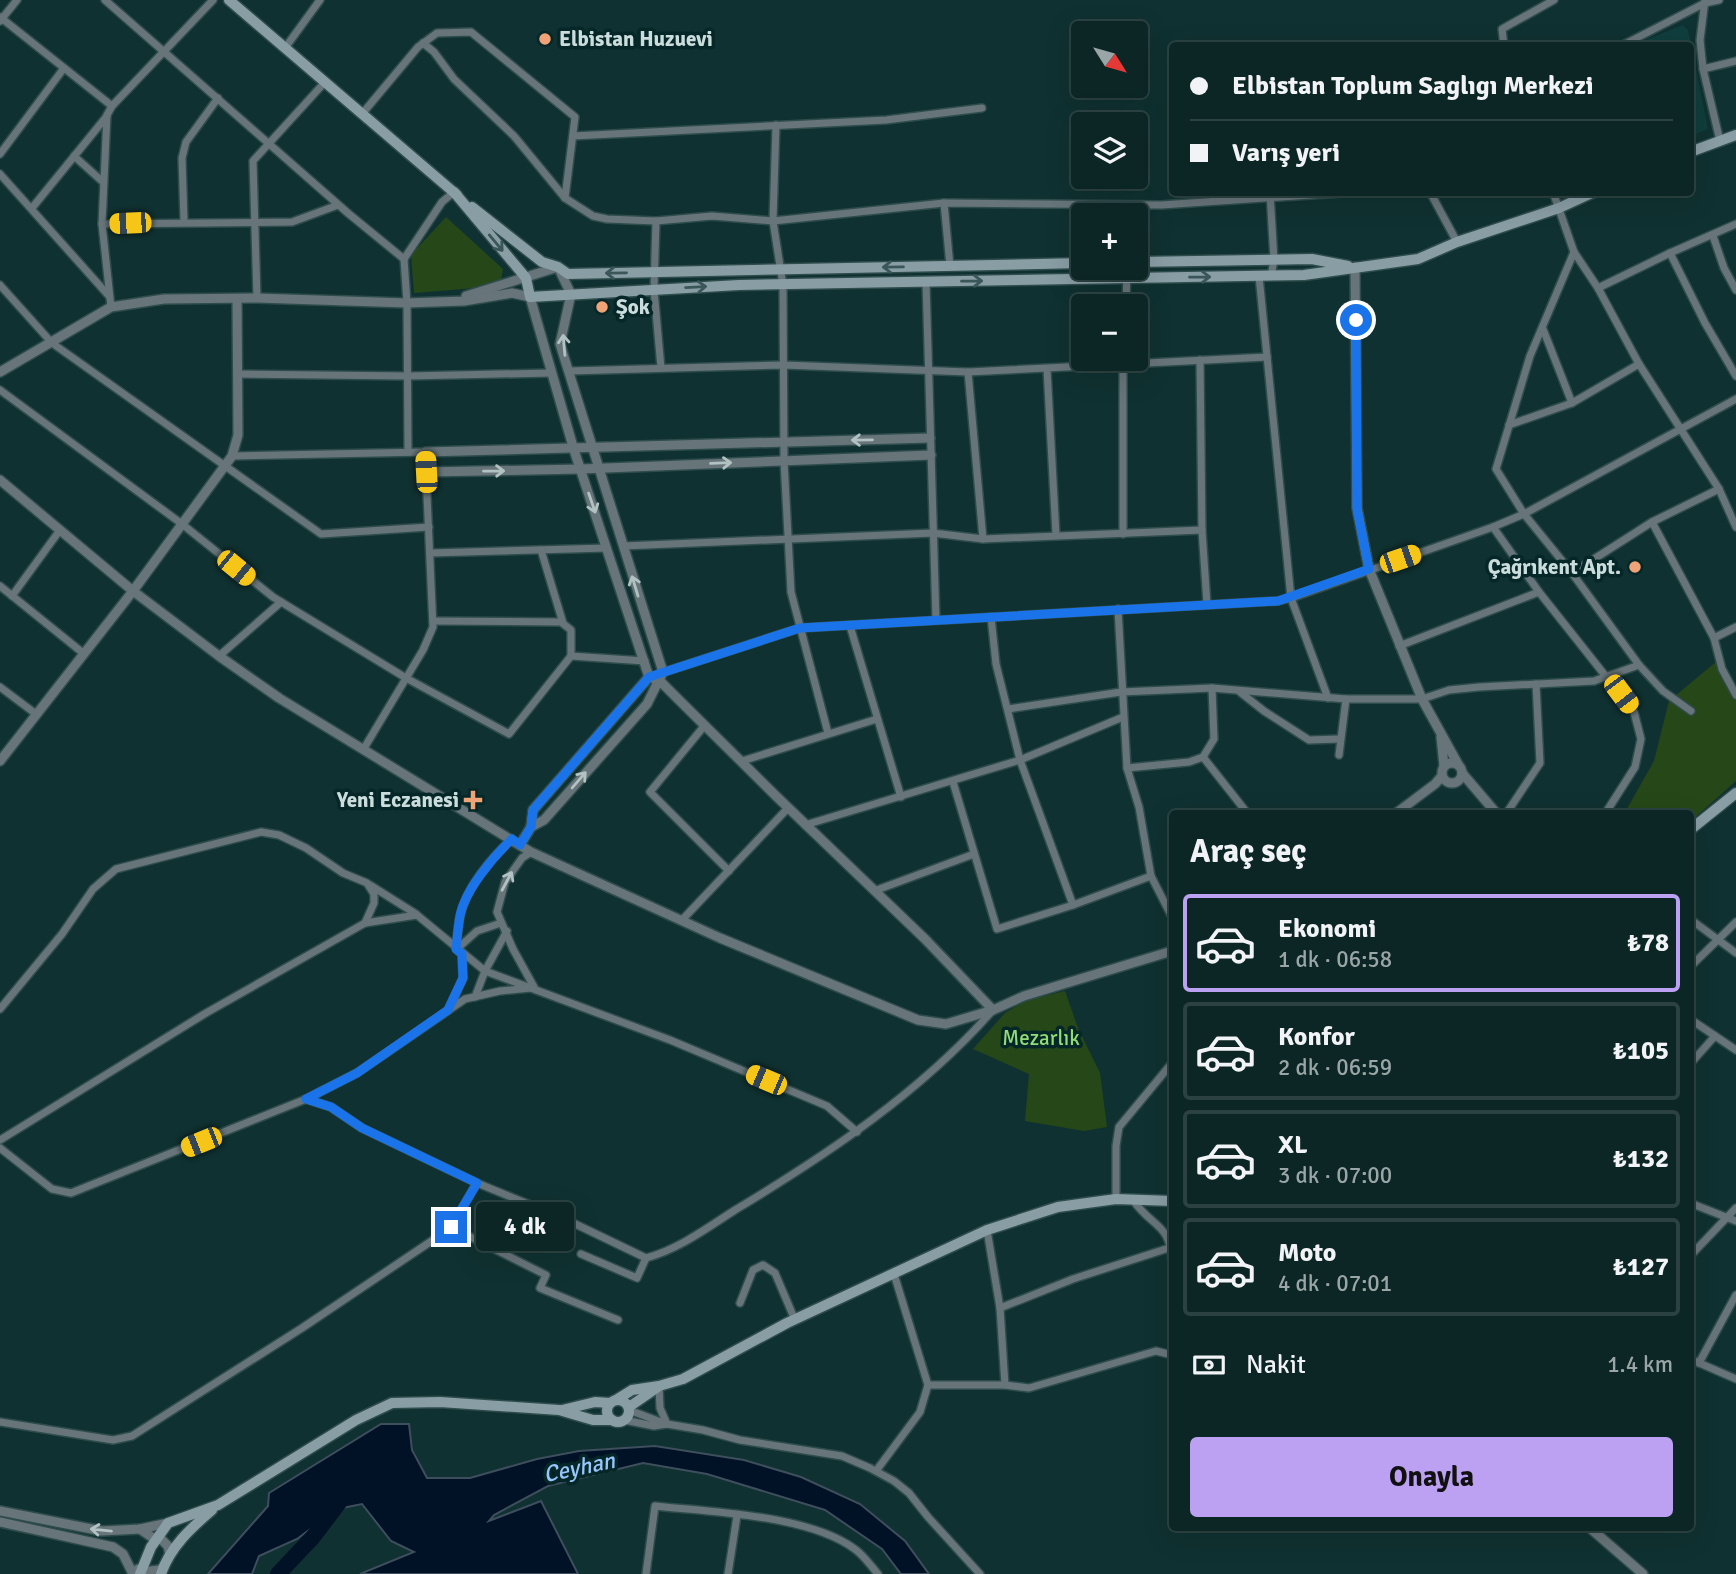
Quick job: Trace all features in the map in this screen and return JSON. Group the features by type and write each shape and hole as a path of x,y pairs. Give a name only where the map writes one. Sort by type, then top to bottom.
{"main road":[{"path":"229,0 454,192 542,262 558,267 568,274 1071,263"},
{"path":"1694,151 1736,135"},
{"path":"454,192 526,278 530,297 739,285 926,282 1071,276"},
{"path":"1148,273 1304,275 1418,258 1559,208 1585,196"},
{"path":"1148,262 1312,259 1355,267"},
{"path":"1694,827 1736,793"},
{"path":"612,1420 607,1414 613,1401 632,1390 659,1386 683,1378 795,1320 987,1230 1058,1207 1116,1199 1169,1201"},
{"path":"162,1570 182,1538 218,1505 356,1420 392,1403 440,1402 559,1410 593,1420 612,1420 627,1412 659,1386"},
{"path":"559,1410 595,1402 624,1401 627,1412"},
{"path":"138,1573 168,1523 218,1505"}],"street":[{"path":"17,0 1,19 112,106"},
{"path":"104,0 338,205 404,259"},
{"path":"32,208 112,106 213,0"},
{"path":"285,48 320,0"},
{"path":"1504,42 1503,29 1554,0"},
{"path":"1629,42 1705,2 1719,0"},
{"path":"1705,2 1700,40 1703,69 1720,141"},
{"path":"362,114 423,43 436,33 471,32 575,117 565,198"},
{"path":"423,43 435,52 454,79 514,136 565,198 593,216 607,219 656,220 712,216 773,221 944,203 1161,205 1259,196"},
{"path":"1703,69 1736,61"},
{"path":"0,154 64,68"},
{"path":"257,298 253,162 325,82"},
{"path":"184,221 184,150 196,126 218,98"},
{"path":"573,136 886,120 982,108"},
{"path":"107,115 102,224 111,302"},
{"path":"776,125 773,221 783,285 784,442 791,592 828,733"},
{"path":"74,156 103,182"},
{"path":"0,174 111,302"},
{"path":"408,452 404,259 442,202 454,192"},
{"path":"1270,196 1274,260 1271,276"},
{"path":"1432,196 1457,242"},
{"path":"1554,196 1573,252 1598,288 1639,364 1719,489 1736,527"},
{"path":"944,203 950,266"},
{"path":"102,224 184,221 292,222 338,205"},
{"path":"656,220 654,290 661,369"},
{"path":"1598,288 1736,225"},
{"path":"1713,236 1724,268 1736,290"},
{"path":"1573,252 1530,356 1496,469 1524,514 1572,573 1639,665 1663,691 1691,711"},
{"path":"1670,253 1704,323 1736,376"},
{"path":"407,303 461,297 558,267 570,294 561,344 623,546 657,676 647,704 544,820 498,852 460,914 456,949"},
{"path":"1355,267 1357,509 1369,569 1422,698 1461,769 1493,810"},
{"path":"1259,276 1291,598 1328,698"},
{"path":"926,282 936,620"},
{"path":"0,285 52,343 321,534 429,527"},
{"path":"0,372 52,343 111,302 257,298 407,303 464,301 512,293 530,297 574,450 645,661 705,725 949,963 993,1010"},
{"path":"0,761 133,591 232,456 238,435 237,299"},
{"path":"1543,329 1572,403"},
{"path":"1148,361 1267,357"},
{"path":"1200,360 1202,530 1207,604"},
{"path":"1509,425 1572,403 1639,364"},
{"path":"569,371 784,365 968,372 1071,366"},
{"path":"1046,369 1056,535"},
{"path":"1123,371 1123,534"},
{"path":"968,372 982,539"},
{"path":"238,374 408,376 551,373"},
{"path":"0,390 182,524 281,602 406,678 509,734 571,656 572,630 563,624 433,621"},
{"path":"531,827 533,810 657,676 800,628 1278,601 1291,598 1524,514 1736,399"},
{"path":"232,456 574,450 930,439"},
{"path":"363,750 423,650 433,627 425,452"},
{"path":"426,472 581,469 931,455"},
{"path":"0,480 133,591 219,656 279,698 531,852 682,920 918,1020 946,1024 993,1010 1024,996 1169,952"},
{"path":"1572,573 1652,522 1719,489"},
{"path":"1652,522 1714,638 1721,669 1736,695"},
{"path":"1493,527 1539,592 1634,712 1641,739 1635,767 1608,810"},
{"path":"12,596 60,530"},
{"path":"623,546 933,533 982,539 1202,530"},
{"path":"430,552 607,548"},
{"path":"541,550 563,624"},
{"path":"0,586 83,653"},
{"path":"1399,646 1539,592"},
{"path":"219,656 281,602"},
{"path":"1118,609 1127,768 1139,807 1151,876 1169,911"},
{"path":"991,617 996,664 1020,760 1073,905"},
{"path":"850,626 901,797"},
{"path":"1714,638 1736,626"},
{"path":"571,656 645,661"},
{"path":"1008,709 1121,692 1212,688 1346,699 1422,698 1449,690 1594,681 1639,665"},
{"path":"1509,810 1540,763 1536,684"},
{"path":"0,687 36,714"},
{"path":"1127,768 1189,762 1203,757 1214,739 1212,688"},
{"path":"1240,692 1309,740 1339,739"},
{"path":"1339,755 1346,699"},
{"path":"805,824 1020,760 1123,717"},
{"path":"743,761 877,719"},
{"path":"705,725 650,792 729,871"},
{"path":"1440,732 1446,782 1482,797"},
{"path":"1203,757 1245,810"},
{"path":"1400,810 1434,784 1452,763 1461,769"},
{"path":"1454,784 1460,780 1461,769"},
{"path":"953,782 997,929 1151,876"},
{"path":"682,920 788,808"},
{"path":"0,1009 62,934 93,889 116,869 261,832 279,835 306,848 343,873 367,883 434,927 462,954 463,978 448,1010"},
{"path":"531,852 512,872 501,891 498,912 534,988"},
{"path":"874,891 974,854"},
{"path":"365,923 374,903 374,894 367,883"},
{"path":"0,1140 206,1013 365,923 417,915"},
{"path":"1694,922 1736,953"},
{"path":"1694,963 1736,922"},
{"path":"456,949 477,931 501,923"},
{"path":"475,997 485,971 507,931"},
{"path":"456,949 485,971 670,1040 827,1106 857,1132"},
{"path":"0,1149 52,1189 71,1194 306,1099 357,1073 465,999 500,991 534,988"},
{"path":"306,1099 331,1107 362,1128 477,1183 567,1220 646,1258 678,1245 760,1196 857,1132 940,1065 993,1010"},
{"path":"1694,1022 1736,1050"},
{"path":"1694,1060 1715,1036"},
{"path":"1116,1199 1116,1146 1119,1127 1169,1067"},
{"path":"0,1422 113,1440 131,1436 302,1328 451,1227 477,1183"},
{"path":"1133,1200 1140,1210 1154,1219 1169,1240"},
{"path":"1694,1205 1736,1221"},
{"path":"1694,1252 1736,1208"},
{"path":"451,1227 546,1275 540,1288 618,1320"},
{"path":"987,1230 1000,1308 1004,1385"},
{"path":"1000,1308 1073,1279 1169,1248"},
{"path":"581,1254 637,1278 646,1258"},
{"path":"740,1303 753,1270 763,1265 775,1273 795,1320"},
{"path":"876,1471 920,1412 929,1385 894,1274"},
{"path":"1699,1363 1736,1295"},
{"path":"929,1385 1004,1385 1029,1388 1156,1351 1169,1354"},
{"path":"1694,1361 1736,1379"},
{"path":"659,1386 660,1408 667,1424"},
{"path":"627,1412 654,1426 667,1424 740,1440 842,1456 876,1471 909,1493 980,1574"},
{"path":"646,1574 655,1506 793,1523 830,1536 856,1550 878,1574"},
{"path":"0,1511 102,1531 140,1529 168,1523"},
{"path":"728,1574 737,1516"},
{"path":"0,1522 113,1547 138,1573 162,1570"},
{"path":"140,1529 156,1540 165,1542 170,1555"},
{"path":"1593,1531 1643,1574"}],"shaded area":[{"path":"1683,25 1688,30 1690,42 1640,42"},
{"path":"1694,60 1708,129 1694,135"}],"green space":[{"path":"446,217 503,269 500,286 414,293 411,255"},
{"path":"1716,662 1736,696 1736,781 1694,818 1694,810 1626,810 1654,761 1669,701"},
{"name":"Mezarlık","path":"1065,991 1078,1028 1100,1073 1107,1127 1084,1131 1025,1121 1029,1074 973,1049 1005,1013 1027,1000"}],"water":[{"path":"381,1424 409,1424 412,1450 427,1478 470,1478 537,1459 579,1451 655,1446 744,1460 801,1477 860,1504 905,1541 929,1574 901,1574 882,1549 825,1510 707,1474 643,1463 548,1486 494,1515 489,1521 541,1501 578,1574 360,1574 414,1552 391,1541 362,1504 337,1509 297,1539 259,1556 252,1574 208,1574 268,1506 269,1493"}],"waterway":[{"name":"Ceyhan","path":"278,1574 313,1537 344,1496"}],"place":[{"name":"Elbistan Huzuevi","path":"545,39"},
{"name":"Şok","path":"602,307"},
{"name":"Çağrıkent Apt.","path":"1635,567"},
{"name":"Yeni Eczanesi","path":"473,800"}],"route":[{"path":"451,1227 477,1183 362,1128 331,1107 306,1099 357,1073 448,1010 463,978 462,954 456,949 460,914 478,880 498,852 512,839 520,845 531,827 533,810 649,677 800,628 1278,601 1369,569 1357,509 1356,320"}]}
